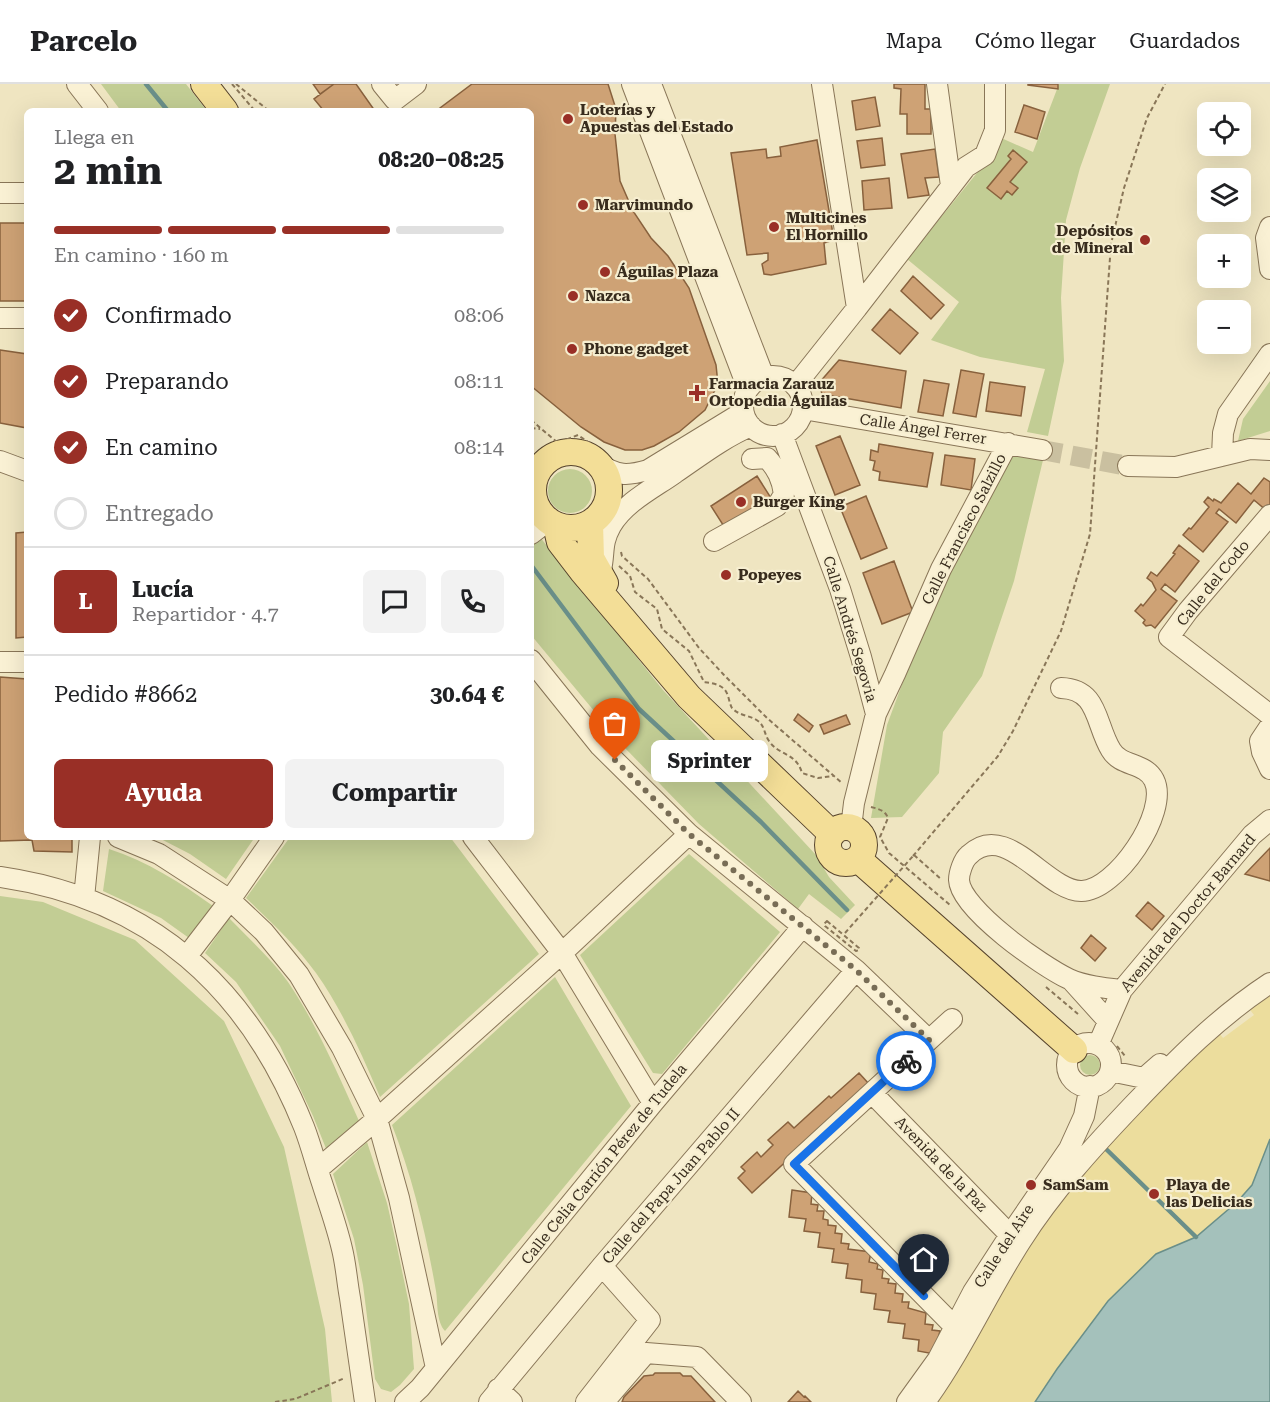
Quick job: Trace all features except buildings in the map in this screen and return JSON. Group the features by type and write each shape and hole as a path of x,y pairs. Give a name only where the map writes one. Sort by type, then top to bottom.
{"main road":[{"path":"204,84 223,108"},
{"path":"534,483 542,465 540,457 577,453 600,458 609,489 607,502 594,519 575,528 538,513"},
{"path":"534,491 538,513 591,583 689,697 841,831 828,848 834,859 847,863 858,858 1074,1050"},
{"path":"594,519 589,549 591,558 610,571 638,637"}],"street":[{"path":"77,84 96,108"},
{"path":"382,84 395,100 416,84"},
{"path":"632,84 748,389"},
{"path":"651,84 764,377"},
{"path":"822,84 857,308"},
{"path":"937,84 951,186"},
{"path":"795,386 966,167 985,155 995,130 995,84"},
{"path":"0,193 24,193"},
{"path":"1270,226 1266,238 1270,269"},
{"path":"0,318 24,318"},
{"path":"1222,456 1223,434 1228,414 1270,354"},
{"path":"779,376 790,381 801,396 803,410 798,423 782,434 765,435 747,419 743,401 748,389 755,381 764,377 779,376"},
{"name":"Calle Ángel Ferrer","path":"803,410 1042,450"},
{"path":"600,458 613,473 631,475 648,471 747,419"},
{"path":"610,571 603,561 602,551 610,527 618,516 654,486 734,433 747,419"},
{"name":"Calle Andrés Segovia","path":"782,434 840,589 876,714 854,803 841,831"},
{"name":"Calle Francisco Salzillo","path":"876,714 896,674 941,569 1008,443"},
{"path":"1128,466 1176,467 1250,449 1270,450"},
{"path":"714,542 777,506 784,494 779,475 767,458 752,459"},
{"path":"0,461 24,470"},
{"path":"594,519 645,486 654,486"},
{"name":"Calle del Codo","path":"1270,514 1188,611 1169,637 1270,715"},
{"path":"0,662 24,662"},
{"path":"534,664 600,746 689,834 856,970 929,1040"},
{"path":"1061,688 1074,689 1083,693 1091,702 1105,740 1114,755 1122,761 1149,772 1155,782 1157,795 1155,812 1148,829 1128,858 1110,878 1097,888 1083,892 1071,890 1013,850 997,845 981,848 969,855 962,867 959,881 965,894 980,913 1023,951 1045,966 1071,980 1100,988 1122,990"},
{"path":"1270,726 1260,741 1270,770"},
{"name":"Avenida del Doctor Barnard","path":"1098,1045 1122,990 1252,835 1270,820"},
{"path":"318,1168 377,1119 562,953 689,834"},
{"path":"84,898 90,840"},
{"path":"125,840 159,854 230,900 264,932 299,975 342,1048 377,1119 399,1198 436,1368"},
{"path":"187,956 272,840"},
{"path":"475,840 562,953 654,1103"},
{"path":"0,877 28,881 84,898 113,910 154,932 187,956 222,990 255,1033 304,1127 342,1248 365,1402"},
{"name":"Calle Celia Carrión Pérez de Tudela","path":"405,1402 436,1368 803,926"},
{"name":"Calle del Papa Juan Pablo II","path":"500,1398 602,1266 856,970"},
{"path":"1110,1071 1144,1078 1198,1028 1270,972"},
{"path":"1071,980 1108,1022"},
{"path":"925,1402 950,1367 1021,1241 1042,1210 1084,1158 1187,1049 1220,1019 1270,983"},
{"path":"952,1019 794,1164 955,1327"},
{"path":"1086,1043 1098,1045 1110,1058 1110,1071 1102,1082 1090,1086 1078,1083 1070,1074 1068,1061 1074,1050 1086,1043"},
{"name":"Calle del Aire","path":"908,1402 938,1359 973,1292 1069,1149 1084,1116 1090,1086"},
{"name":"Avenida de la Paz","path":"872,1092 1010,1235"},
{"path":"586,1402 650,1320 602,1266"},
{"path":"604,1402 646,1353 697,1357 741,1402"}],"path":[{"path":"232,84 252,108"},
{"path":"236,84 264,108"},
{"path":"844,934 998,756 1013,731 1061,631 1090,534 1111,244 1124,188 1147,118 1165,84"},
{"path":"534,422 558,443 578,435 581,436 600,458"},
{"path":"534,428 542,429"},
{"path":"620,547 622,556 648,579 699,648 767,718 842,782 842,794 854,803"},
{"path":"610,571 630,576 635,592 657,609 662,628 689,651 704,682 715,684 725,690 732,708 742,716 757,720 764,728 769,743 792,757 800,766 802,773 818,778 834,776"},
{"path":"913,856 942,879"},
{"path":"275,1402 295,1399 360,1371"}],"green space":[{"path":"101,84 186,84 205,108 119,108"},
{"path":"1059,84 1110,84 1080,168 1066,220 1061,298 1064,361 1048,436 1027,432 1045,369 980,357 931,340 959,302 907,259 994,152 999,137 1033,152"},
{"path":"1270,381 1270,431 1238,441 1243,419"},
{"path":"1014,450 1044,456 1014,581 982,676 943,732 939,773 902,817 871,818 887,725 927,617"},
{"path":"570,469 579,470 586,475 591,482 591,500 586,507 579,512 570,513 561,512 554,507 549,500 548,491 549,482 554,475 561,470"},
{"path":"534,530 663,690 816,855 829,877 855,905 841,919 809,894 798,909 699,824 624,747 534,639"},
{"path":"163,840 253,840 226,879 190,854"},
{"path":"288,840 452,840 539,954 380,1097 343,1018 316,973 292,943 246,898"},
{"path":"109,849 163,873 213,906 189,938 161,918 103,891"},
{"path":"689,854 780,932 662,1074 653,1073 580,955"},
{"path":"0,896 43,902 135,940 224,1021 284,1147 325,1329 332,1402 0,1402"},
{"path":"229,918 275,965 299,998 359,1121 327,1151 280,1046 236,982 205,953"},
{"path":"555,977 631,1106 445,1331 439,1317 432,1270 418,1207 392,1125"},
{"path":"1086,1055 1094,1055 1100,1061 1100,1069 1094,1075 1086,1075 1080,1069 1080,1061"},
{"path":"367,1142 387,1203 409,1304 414,1369 391,1392 381,1389 375,1379 363,1285 354,1239 333,1174"}],"sand":[{"name":"Playa de las Delicias","path":"1270,989 1270,1139 1252,1185 1237,1202 1196,1237 1156,1254 1108,1301 1035,1402 936,1402 1016,1260 1084,1166 1217,1030 1223,1038 1254,1015 1247,1006"}],"water":[{"path":"1270,1139 1270,1402 1035,1402 1108,1301 1156,1254 1196,1237 1237,1202 1252,1185"}],"waterway":[{"path":"146,84 166,108"},
{"path":"534,569 639,709 761,822 847,910"},
{"path":"1105,1148 1196,1237"}],"tunnel":[{"path":"1042,450 1128,466"}],"way so far":[{"path":"615,760 689,834 856,970 929,1040 906,1061"}],"place":[{"name":"Loterías y Apuestas del Estado","path":"568,119"},
{"name":"Marvimundo","path":"583,205"},
{"name":"Multicines El Hornillo","path":"774,227"},
{"name":"Depósitos de Mineral","path":"1145,240"},
{"name":"Águilas Plaza","path":"605,272"},
{"name":"Nazca","path":"573,296"},
{"name":"Phone gadget","path":"572,349"},
{"name":"Farmacia Zarauz Ortopedia Águilas","path":"697,393"},
{"name":"Burger King","path":"741,502"},
{"name":"Popeyes","path":"726,575"},
{"name":"Sprinter","path":"615,760"},
{"name":"SamSam","path":"1031,1185"},
{"name":"Playa de las Delicias","path":"1154,1194"}],"route":[{"path":"906,1061 794,1164 924,1296"}]}
